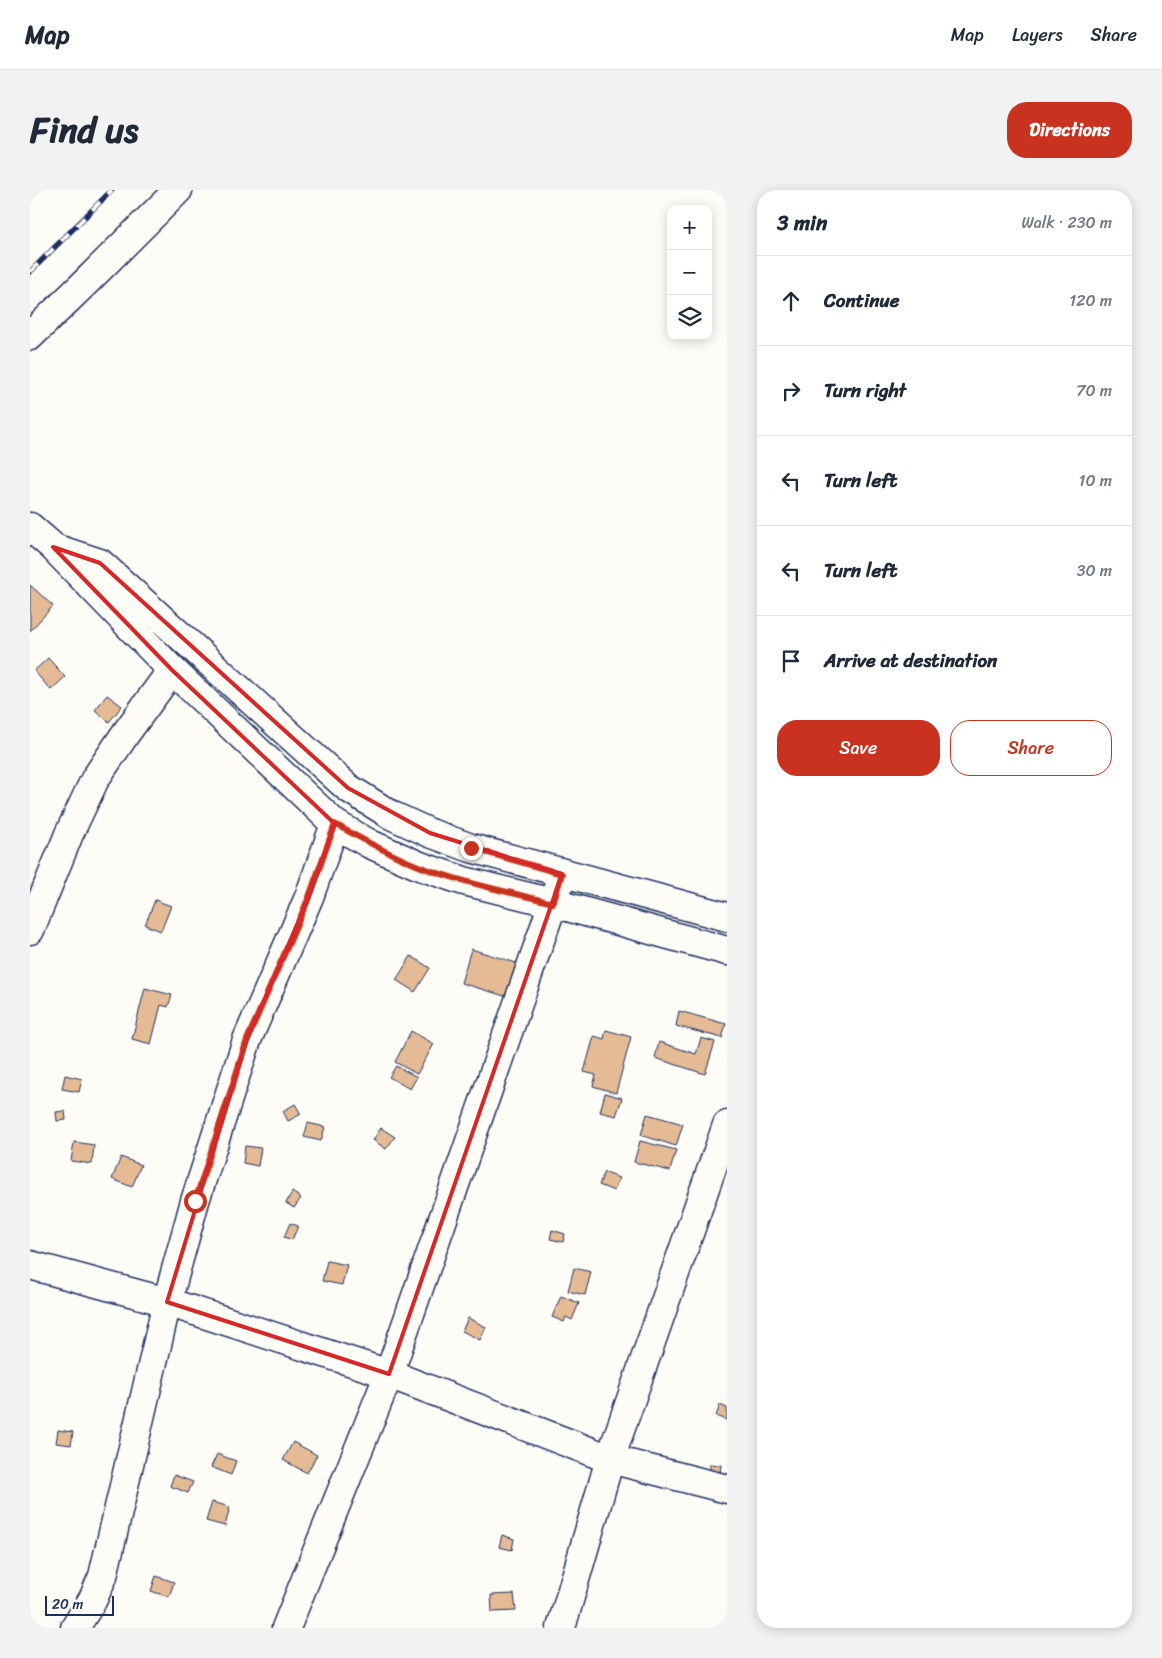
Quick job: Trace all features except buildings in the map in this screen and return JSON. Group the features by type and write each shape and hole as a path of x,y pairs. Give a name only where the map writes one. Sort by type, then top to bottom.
{"street":[{"path":"30,336 178,190"},
{"path":"30,527 53,547 172,670 335,824 370,844 420,866 464,881 553,903 727,951"},
{"path":"53,547 100,563 348,788 390,815 430,833 471,848 727,917"},
{"path":"30,930 69,834 95,779 172,670"},
{"path":"74,1628 93,1599 103,1576 167,1302 195,1201 247,1040 309,897 335,824"},
{"path":"286,1628 389,1374 562,874"},
{"path":"561,1628 610,1458 727,1125"},
{"path":"30,1265 167,1302 389,1374 610,1458 727,1489"}],"highlighted area":[{"path":"53,547 100,563 348,788 430,833 562,874 389,1374 167,1302 247,1040 309,897 335,824 172,670"}],"railway":[{"path":"30,272 112,190"}],"route":[{"path":"195,1201 247,1040 309,897 335,824 370,844 420,866 464,881 553,903 562,874 471,848"}]}
